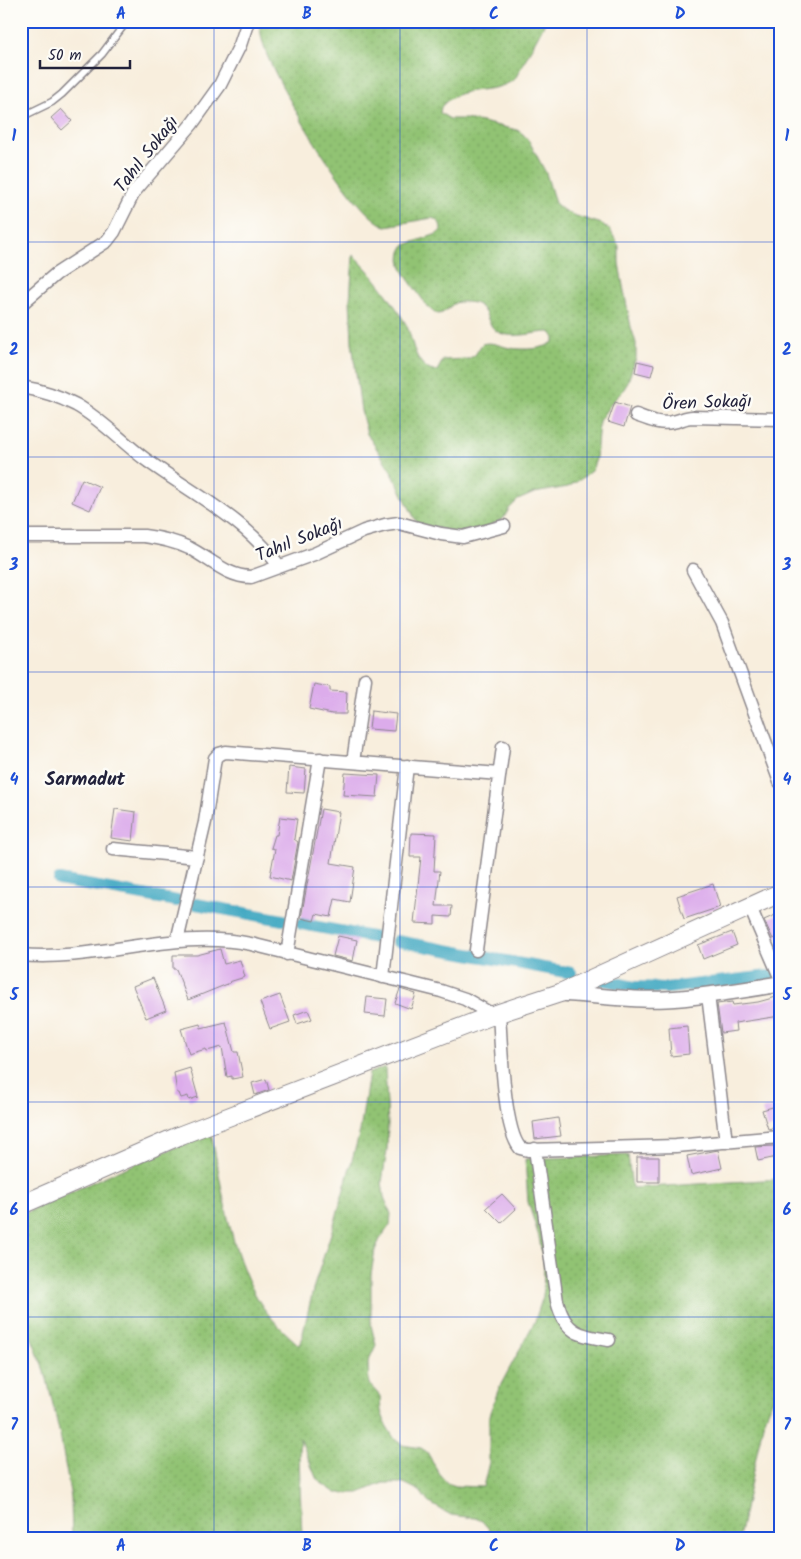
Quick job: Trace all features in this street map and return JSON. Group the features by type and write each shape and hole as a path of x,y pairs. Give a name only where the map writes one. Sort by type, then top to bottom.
{"main road":[{"path":"21,1205 181,1135 496,1014 560,992 780,893"}],"street":[{"name":"Tahıl Sokağı","path":"21,304 56,274 107,242 134,192 192,124 216,92 230,67 248,21"},
{"path":"22,389 59,397 85,411 143,458 229,517 266,548 279,566"},
{"name":"Ören Sokağı","path":"636,416 665,423 671,423 685,417 780,419"},
{"name":"Tahıl Sokağı","path":"21,536 144,536 161,538 191,549 233,575 250,577 314,554 364,531 385,525 399,524 441,534 464,537 504,526"},
{"path":"693,570 722,623 779,779"},
{"path":"353,762 365,679"},
{"path":"476,950 503,747"},
{"path":"177,941 205,822 215,758 219,754 226,752 500,774"},
{"path":"287,954 320,759"},
{"path":"383,977 407,766"},
{"path":"113,849 197,857"},
{"path":"750,907 780,977"},
{"path":"21,955 74,955 177,941 222,939 251,944 441,991 464,999 496,1014 512,1135 520,1148 535,1150 676,1146 780,1137"},
{"path":"560,992 650,999 708,995 780,984"},
{"path":"708,995 726,1142"},
{"path":"535,1150 557,1300 561,1315 577,1333 609,1340"}],"lane":[{"path":"21,117 52,102 62,94 102,54 127,21"}],"green space":[{"path":"258,21 546,21 515,79 506,84 467,92 449,99 441,107 440,113 450,119 482,122 517,130 523,134 529,141 546,173 555,203 573,215 602,224 610,230 619,246 619,263 631,327 636,343 636,358 627,384 599,421 596,459 592,470 581,479 568,487 534,493 518,500 503,519 488,527 457,533 417,523 390,469 367,434 361,411 352,342 350,300 353,255 375,279 396,308 407,326 417,356 427,369 437,371 443,360 468,359 475,355 482,344 493,343 515,349 534,349 550,344 554,341 554,336 550,332 518,335 500,333 492,326 483,309 474,303 455,303 441,314 431,310 404,272 400,258 401,251 405,245 437,234 441,230 440,224 432,218 386,226 372,217 356,200 319,150 287,94 265,51"},
{"path":"385,1067 388,1123 387,1150 382,1182 384,1197 391,1214 390,1225 375,1250 371,1274 371,1325 376,1345 368,1362 369,1384 380,1396 381,1411 386,1425 394,1438 402,1445 421,1448 427,1452 440,1475 447,1483 456,1486 483,1487 489,1462 489,1415 499,1388 535,1321 543,1296 544,1265 539,1237 528,1202 525,1159 628,1155 632,1188 780,1179 780,1381 763,1424 739,1538 490,1538 489,1529 482,1521 475,1518 451,1515 428,1502 420,1491 404,1483 383,1483 359,1493 336,1493 317,1480 300,1438 302,1538 72,1538 71,1498 60,1435 47,1379 21,1314 21,1215 108,1175 211,1133 228,1219 249,1282 268,1313 300,1346 314,1286 336,1218 360,1131 369,1073"}],"building":[{"path":"61,109 72,121 62,130 51,118"},
{"path":"637,361 654,365 651,376 635,372"},
{"path":"615,402 630,407 624,427 608,422"},
{"path":"82,479 100,487 90,510 72,502"},
{"path":"314,684 330,687 330,691 347,692 346,714 332,714 309,709"},
{"path":"371,711 396,714 394,731 369,729"},
{"path":"289,767 306,769 304,793 287,792"},
{"path":"345,773 379,775 377,797 343,795"},
{"path":"115,809 136,812 133,841 111,838"},
{"path":"321,809 339,812 331,863 355,867 350,902 335,899 331,917 316,914 314,921 301,918"},
{"path":"280,817 297,819 294,839 298,842 291,881 270,876 275,849 271,848 275,835 277,835"},
{"path":"411,833 436,834 434,871 440,871 436,906 452,906 451,917 435,916 435,924 414,923 421,857 410,857"},
{"path":"713,884 720,907 684,919 677,896"},
{"path":"780,913 780,936 773,939 764,920"},
{"path":"732,932 737,945 703,959 698,945"},
{"path":"338,936 357,940 353,961 333,956"},
{"path":"220,949 224,964 240,960 245,977 188,1000 176,969 173,969 173,955 197,955"},
{"path":"153,978 166,1010 146,1018 133,986"},
{"path":"400,989 416,994 411,1009 395,1003"},
{"path":"280,995 290,1022 270,1029 260,1002"},
{"path":"780,996 780,1016 735,1023 736,1031 721,1033 717,1004 732,1002 733,1005 758,1002"},
{"path":"367,997 387,999 385,1016 365,1014"},
{"path":"308,1010 312,1019 297,1024 294,1015"},
{"path":"226,1022 234,1052 238,1052 243,1077 232,1079 232,1076 227,1077 222,1047 189,1054 181,1029 200,1024 201,1028"},
{"path":"687,1026 689,1054 671,1056 669,1028"},
{"path":"190,1068 198,1097 189,1100 188,1096 181,1098 179,1093 177,1093 174,1073"},
{"path":"266,1079 269,1090 255,1095 252,1083"},
{"path":"780,1105 780,1126 768,1129 762,1110"},
{"path":"558,1118 561,1136 535,1139 533,1122"},
{"path":"774,1146 777,1157 758,1161 755,1147"},
{"path":"718,1150 722,1168 691,1175 687,1156"},
{"path":"637,1157 659,1157 659,1182 637,1182"},
{"path":"502,1194 516,1209 501,1223 486,1208"}],"waterway":[{"path":"59,880 177,901"},
{"path":"196,904 283,920"},
{"path":"302,924 377,938"},
{"path":"397,941 571,973"},
{"path":"603,980 635,987 667,988 769,976"}],"district":[{"name":"Sarmadut","path":"85,778"}]}
